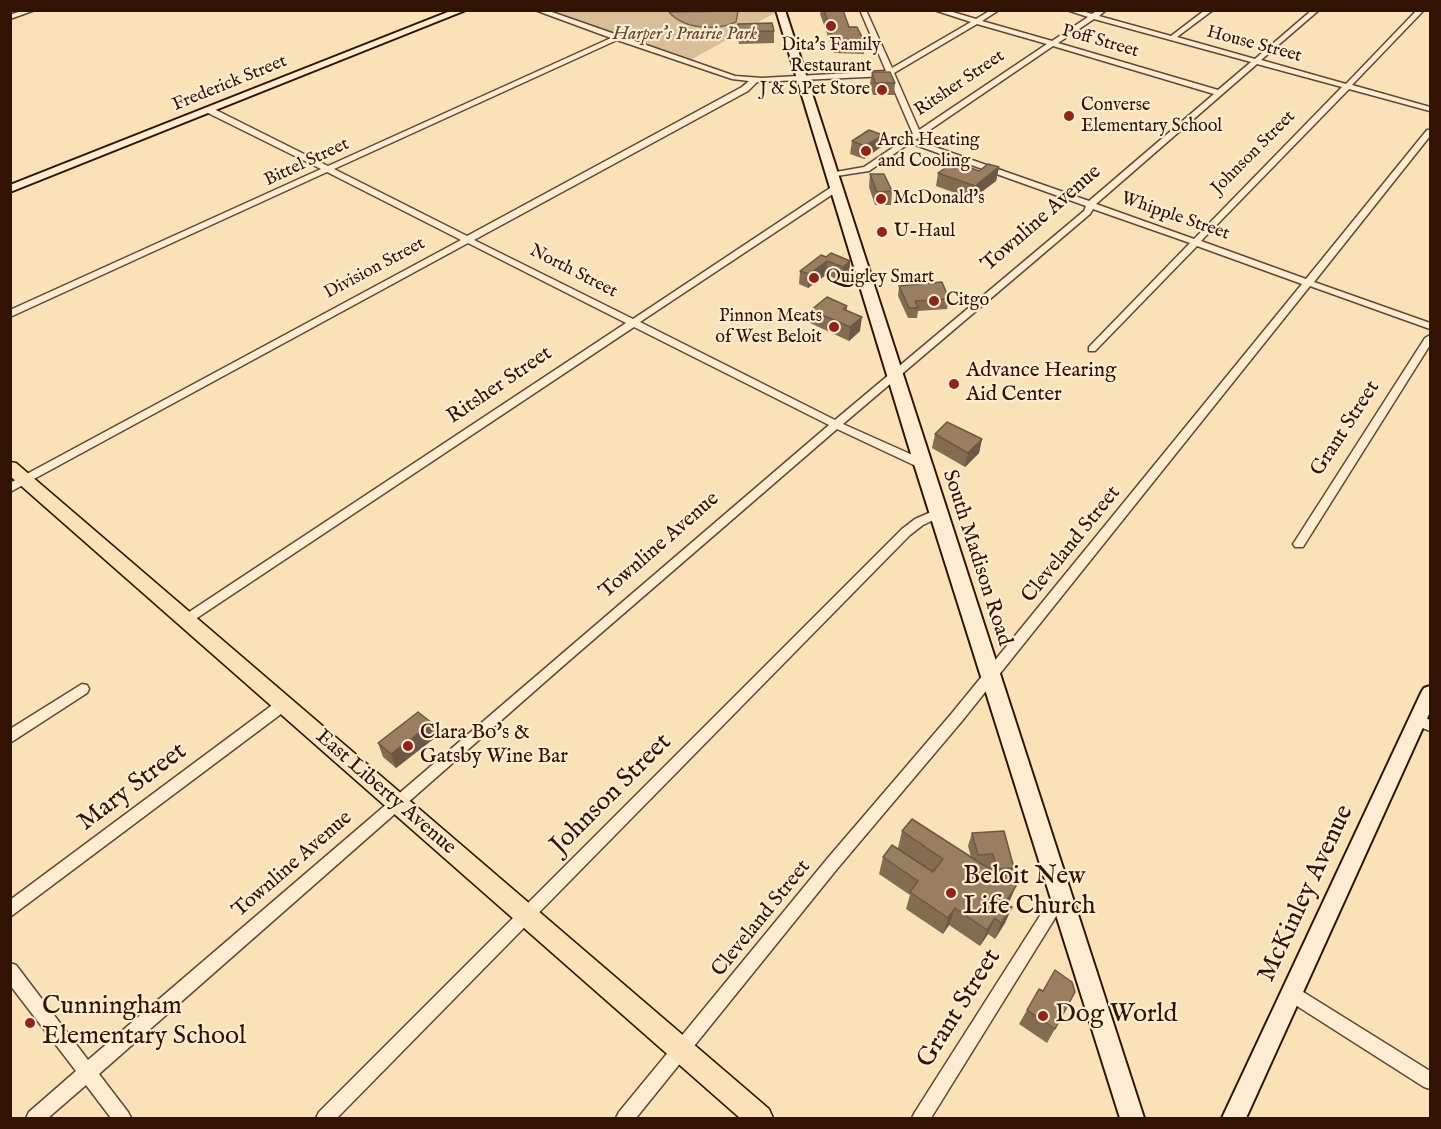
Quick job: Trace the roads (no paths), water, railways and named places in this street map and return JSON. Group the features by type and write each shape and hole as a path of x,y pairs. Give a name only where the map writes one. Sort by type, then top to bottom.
{"main road":[{"name":"Frederick Street","path":"10,189 462,10"},
{"name":"South Madison Road","path":"780,10 922,464 1132,1119"},
{"name":"East Liberty Avenue","path":"10,467 18,484 187,619 396,801 525,918 760,1119"},
{"name":"McKinley Avenue","path":"1234,1119 1292,993 1424,723 1431,693"}],"street":[{"path":"10,17 32,10"},
{"path":"538,10 734,78 755,80 891,73 996,10"},
{"path":"863,10 917,134"},
{"name":"Poff Street","path":"937,10 1220,93"},
{"name":"House Street","path":"1070,10 1431,109"},
{"name":"Ritsher Street","path":"187,619 634,323 834,181 866,169 1102,10"},
{"path":"1172,38 1209,10"},
{"name":"Townline Avenue","path":"35,1119 396,801 835,424 1087,212 1091,205 1316,10"},
{"name":"Johnson Street","path":"1092,349 1421,10"},
{"name":"Bittel Street","path":"10,314 616,38"},
{"name":"Division Street","path":"18,484 745,89 755,80"},
{"name":"North Street","path":"209,110 835,424 922,464"},
{"name":"Cleveland Street","path":"625,1119 990,676 1431,132"},
{"name":"Whipple Street","path":"909,140 1431,326"},
{"name":"Grant Street","path":"1299,544 1431,338"},
{"name":"Johnson Street","path":"326,1119 906,532 919,522 938,513"},
{"path":"10,737 82,688"},
{"name":"Mary Street","path":"10,910 284,704"},
{"name":"Grant Street","path":"921,1119 1060,897"},
{"path":"10,971 122,1119"},
{"path":"1292,993 1431,1081"}],"place":[{"name":"Dita's Family Restaurant","path":"831,26"},
{"name":"J & S Pet Store","path":"882,90"},
{"name":"Converse Elementary School","path":"1069,116"},
{"name":"Arch Heating and Cooling","path":"866,151"},
{"name":"McDonald's","path":"881,199"},
{"name":"U-Haul","path":"882,232"},
{"name":"Quigley Smart","path":"814,278"},
{"name":"Citgo","path":"934,301"},
{"name":"Pinnon Meats of West Beloit","path":"834,327"},
{"name":"Advance Hearing Aid Center","path":"954,384"},
{"name":"Clara Bo's & Gatsby Wine Bar","path":"408,746"},
{"name":"Beloit New Life Church","path":"951,893"},
{"name":"Dog World","path":"1043,1016"},
{"name":"Cunningham Elementary School","path":"30,1023"}],"park label":[{"name":"Harper's Prairie Park","path":"685,35"}]}
